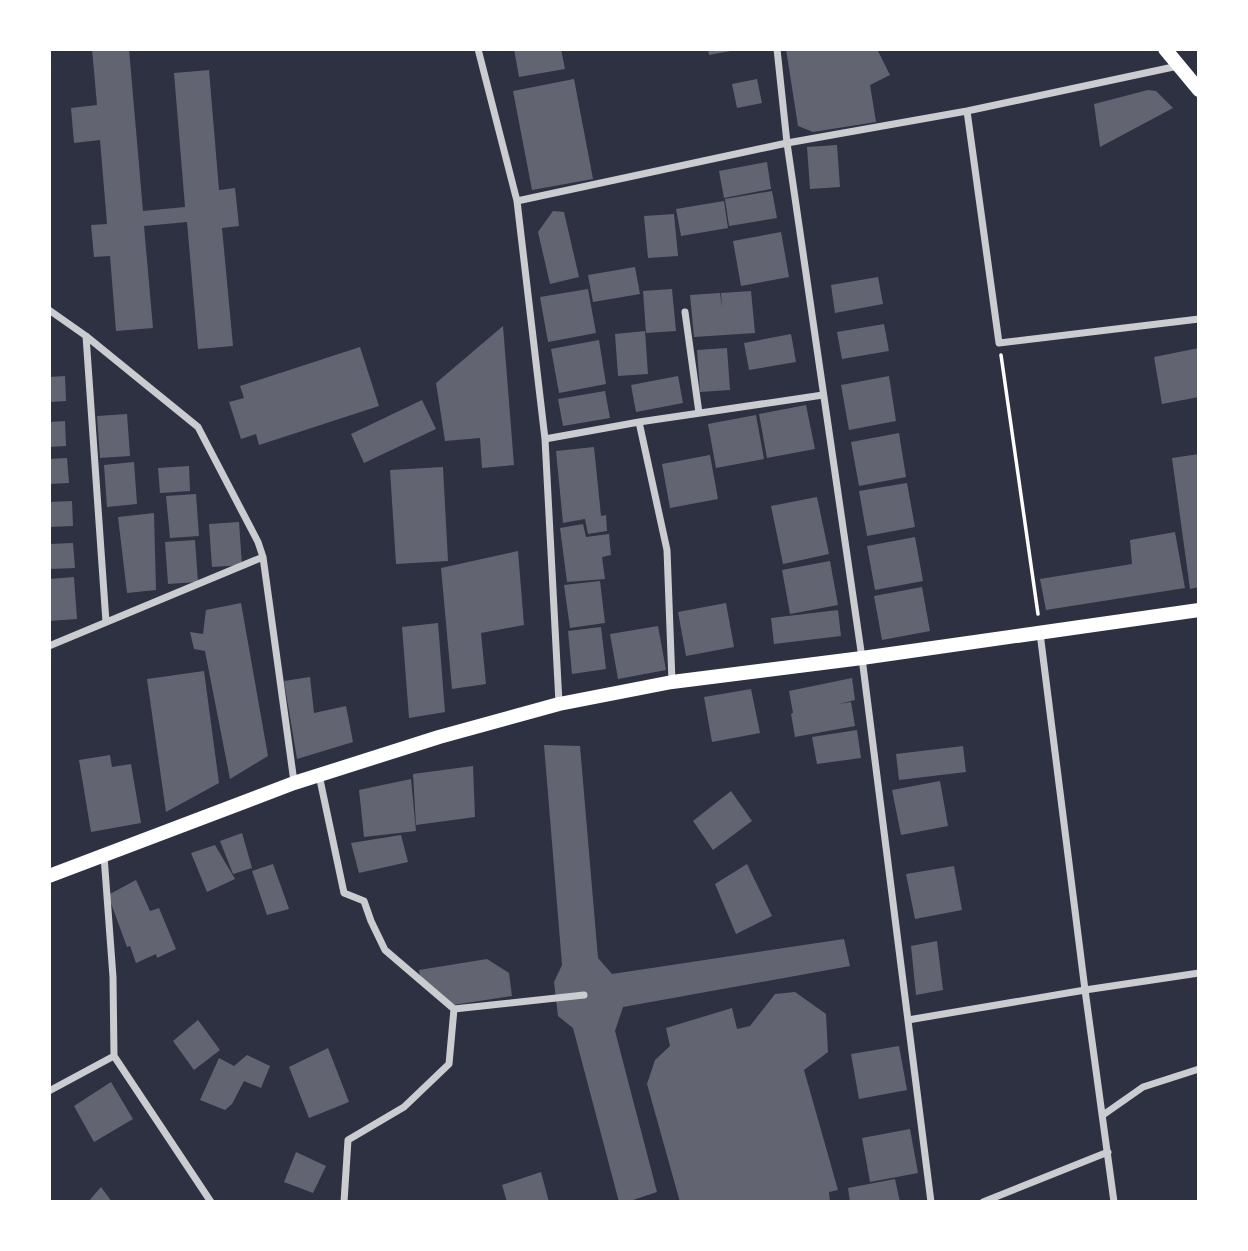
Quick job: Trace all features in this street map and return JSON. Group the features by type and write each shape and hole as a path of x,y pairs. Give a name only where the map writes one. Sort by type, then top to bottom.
{"main road":[{"path":"1165,49 1199,90"},
{"path":"49,876 294,783 439,737 559,704 672,682 1199,610"}],"street":[{"path":"478,49 517,201 545,439 559,704"},
{"path":"777,49 787,143 862,658 931,1202"},
{"path":"517,201 787,143 967,111 1178,65"},
{"path":"967,111 999,343 1199,318"},
{"path":"49,310 86,336 198,427 258,542 294,783"},
{"path":"685,312 699,413"},
{"path":"86,336 106,622"},
{"path":"545,439 823,395"},
{"path":"639,422 667,550 672,682"},
{"path":"49,646 262,557"},
{"path":"1040,633 1114,1202"},
{"path":"319,775 344,892 364,901 370,921 385,950 453,1009 584,995"},
{"path":"104,856 113,977 114,1056 211,1202"},
{"path":"908,1020 1199,973"},
{"path":"344,1202 348,1140 404,1107 449,1064 453,1009"},
{"path":"49,1091 114,1056"},
{"path":"1102,1115 1143,1087 1199,1069"},
{"path":"983,1202 1108,1152"}],"path":[{"path":"999,343 1040,633"}],"building":[{"path":"92,49 129,49 143,211 185,207 174,73 209,70 219,190 235,188 239,226 222,228 233,346 198,349 187,222 144,226 153,328 116,331 110,256 94,257 91,225 107,224 100,140 74,143 71,108 97,105"},
{"path":"514,49 561,49 565,69 519,77"},
{"path":"708,49 736,49 736,50 709,55"},
{"path":"786,49 877,49 890,75 870,85 876,122 813,132 798,126"},
{"path":"574,79 593,179 532,190 513,91"},
{"path":"757,79 762,103 737,108 732,84"},
{"path":"1148,90 1156,91 1173,108 1100,147 1094,104"},
{"path":"837,145 840,187 810,189 807,147"},
{"path":"767,162 771,189 724,198 719,171"},
{"path":"772,191 777,218 729,226 725,199"},
{"path":"724,201 728,228 681,236 676,209"},
{"path":"553,211 564,212 579,277 550,284 538,232"},
{"path":"674,214 678,256 648,258 644,216"},
{"path":"781,232 789,277 741,286 733,241"},
{"path":"635,267 640,294 593,302 588,275"},
{"path":"878,277 883,304 835,313 831,285"},
{"path":"588,289 596,333 548,342 540,297"},
{"path":"672,289 676,331 646,333 643,291"},
{"path":"751,291 755,333 694,337 690,295 720,293 722,308 721,293"},
{"path":"884,324 889,351 842,359 837,332"},
{"path":"503,326 514,465 482,468 480,438 445,441 436,383"},
{"path":"645,331 648,374 618,376 615,334"},
{"path":"791,334 796,362 749,370 744,343"},
{"path":"599,340 606,384 559,393 551,349"},
{"path":"360,347 379,406 259,445 256,434 241,439 229,402 244,398 240,386"},
{"path":"727,348 730,390 700,392 697,350"},
{"path":"1199,348 1199,397 1162,404 1154,357"},
{"path":"65,376 66,401 49,402 49,377"},
{"path":"678,376 683,403 636,412 631,385"},
{"path":"889,376 896,421 849,430 841,385"},
{"path":"605,391 610,418 563,426 558,399"},
{"path":"422,400 436,429 364,463 351,434"},
{"path":"806,405 815,449 767,458 759,414"},
{"path":"127,414 130,456 100,458 97,416"},
{"path":"756,415 764,459 716,468 708,424"},
{"path":"65,421 66,446 49,447 49,422"},
{"path":"899,433 906,477 859,486 851,442"},
{"path":"594,447 601,516 606,515 607,531 588,534 585,519 563,523 556,451"},
{"path":"1199,454 1199,587 1190,589 1172,458"},
{"path":"710,455 718,499 670,508 662,464"},
{"path":"67,458 69,483 49,484 49,459"},
{"path":"134,462 137,504 107,507 104,465"},
{"path":"189,466 190,491 160,493 158,468"},
{"path":"443,467 448,561 396,564 390,470"},
{"path":"907,483 915,527 867,536 859,491"},
{"path":"196,494 199,536 170,538 166,496"},
{"path":"817,497 829,554 783,564 771,506"},
{"path":"72,501 73,526 49,527 49,502"},
{"path":"154,513 156,590 127,593 118,517"},
{"path":"239,522 242,565 212,567 209,524"},
{"path":"583,524 586,537 609,534 611,555 602,557 605,579 567,582 560,528"},
{"path":"1175,532 1185,588 1046,610 1040,579 1132,564 1130,540"},
{"path":"915,537 923,581 875,590 867,546"},
{"path":"195,540 198,582 168,584 165,542"},
{"path":"73,543 75,568 49,569 49,544"},
{"path":"518,551 524,625 481,633 486,684 452,689 441,568"},
{"path":"830,561 838,605 790,614 782,570"},
{"path":"74,577 77,619 49,621 49,579"},
{"path":"600,581 605,623 570,628 564,585"},
{"path":"922,587 930,631 882,640 874,596"},
{"path":"241,603 268,756 230,779 205,651 194,649 190,632 203,634 206,610"},
{"path":"726,603 734,647 686,656 678,612"},
{"path":"838,610 841,636 774,644 771,618"},
{"path":"438,623 445,712 409,718 402,627"},
{"path":"658,626 666,670 618,679 610,634"},
{"path":"601,627 606,669 572,674 568,631"},
{"path":"204,671 219,783 166,812 147,679"},
{"path":"310,677 314,713 346,706 353,742 297,759 284,681"},
{"path":"852,678 855,700 839,704 851,702 855,726 795,737 789,691"},
{"path":"751,689 760,733 712,742 704,697"},
{"path":"857,730 861,758 817,764 812,737"},
{"path":"544,745 580,746 598,958 612,974 844,939 850,966 623,1007 615,1031 657,1192 627,1202 619,1202 573,1028 558,1016 554,982 562,965"},
{"path":"963,746 966,772 899,780 896,754"},
{"path":"110,755 112,767 131,764 141,823 91,832 79,760"},
{"path":"473,766 475,817 416,825 413,774"},
{"path":"411,779 416,831 364,837 359,790"},
{"path":"940,781 948,826 901,835 892,790"},
{"path":"731,791 752,821 713,850 693,821"},
{"path":"242,833 252,868 233,874 220,841"},
{"path":"401,835 408,862 359,873 351,843"},
{"path":"215,845 235,879 207,892 191,853"},
{"path":"273,864 289,909 267,915 252,871"},
{"path":"747,864 772,916 736,934 715,884"},
{"path":"954,866 962,910 915,919 906,874"},
{"path":"136,880 150,911 159,908 176,949 157,958 156,954 136,963 130,946 127,947 108,895"},
{"path":"937,941 943,990 916,995 911,946"},
{"path":"487,959 509,973 512,996 453,1005 420,977 419,970"},
{"path":"795,992 826,1014 828,1052 804,1070 838,1190 829,1192 830,1202 680,1202 647,1084 655,1060 670,1046 666,1028 732,1008 737,1029 750,1026 775,994"},
{"path":"198,1020 220,1050 194,1070 173,1041"},
{"path":"899,1046 907,1090 859,1099 851,1054"},
{"path":"328,1048 349,1102 309,1118 289,1067"},
{"path":"247,1055 270,1066 261,1088 244,1081 232,1104 225,1110 200,1100 219,1058 234,1066"},
{"path":"111,1082 133,1119 94,1142 74,1106"},
{"path":"910,1129 918,1173 870,1182 862,1138"},
{"path":"296,1152 326,1166 313,1193 284,1182"},
{"path":"541,1172 549,1202 507,1202 502,1185"},
{"path":"895,1179 900,1202 850,1202 848,1188"},
{"path":"101,1187 112,1202 88,1202"}]}
